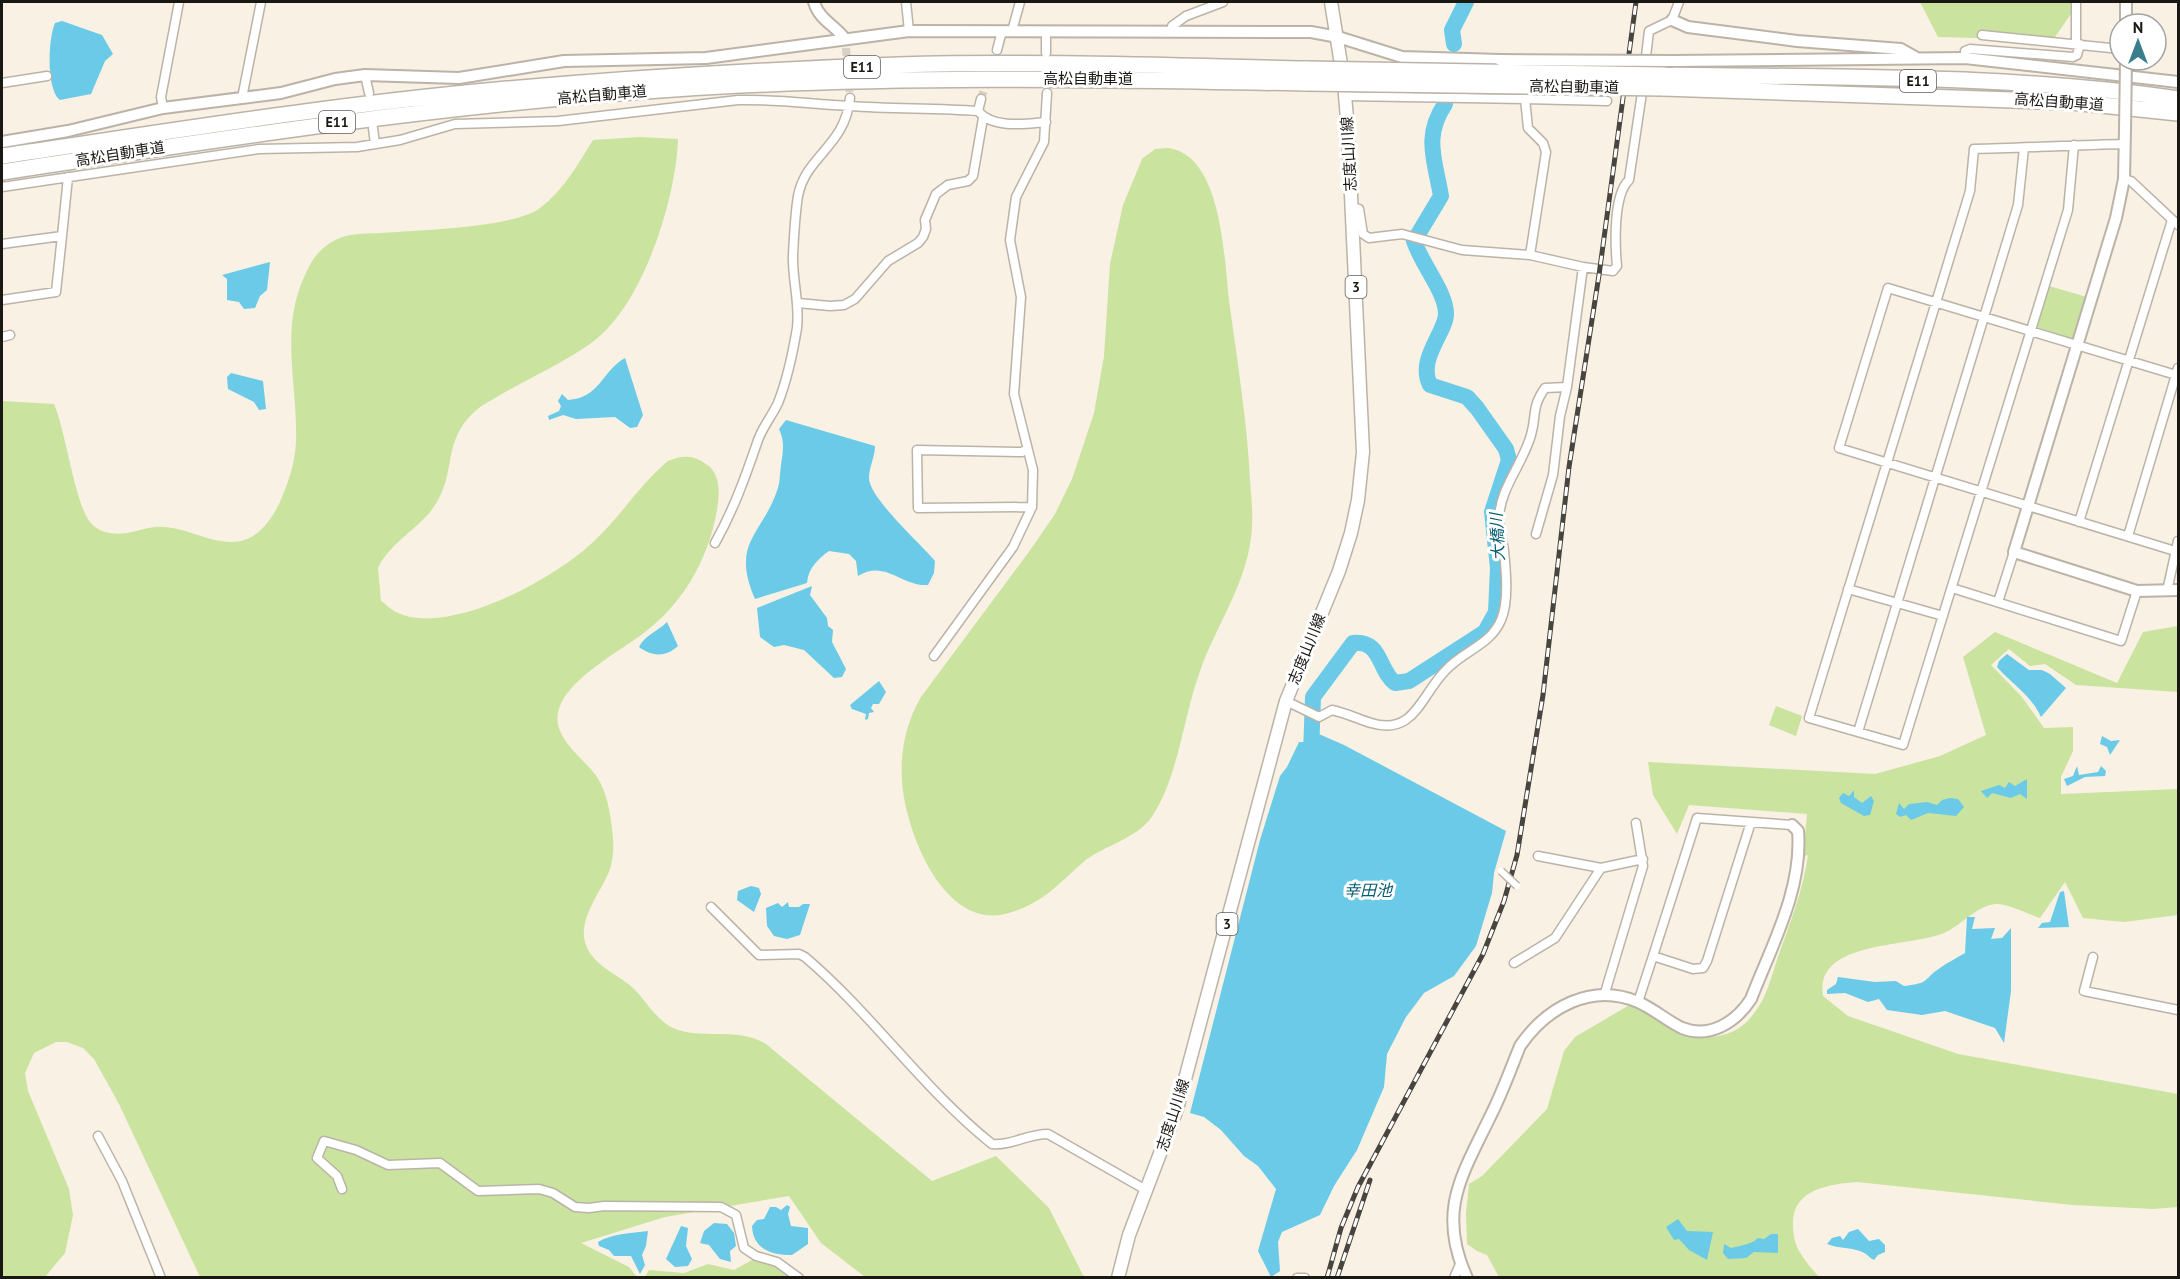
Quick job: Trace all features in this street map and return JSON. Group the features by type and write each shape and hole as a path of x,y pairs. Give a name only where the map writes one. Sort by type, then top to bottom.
{"highway":[{"name":"高松自動車道","path":"2,156 380,103 495,90 687,75 900,65 1058,64 1305,76"},
{"name":"高松自動車道","path":"2,172 381,117 674,89 856,81 1305,76 1663,81 2174,105"}],"main road":[{"name":"志度山川線","path":"1118,1278 1128,1235 1176,1109 1286,701 1339,571 1358,500 1363,452 1345,96 1331,2"}],"street":[{"path":"163,108 161,97 179,2"},
{"path":"242,98 261,2"},
{"path":"814,2 824,21 845,44"},
{"path":"906,2 909,31"},
{"path":"997,50 1020,2"},
{"path":"1172,32 1172,26 1186,16 1223,2"},
{"path":"1351,207 1359,209 1363,234 1369,238 1402,234 1462,250 1530,255 1613,271 1617,266 1615,244 1620,197 1622,186 1629,180 1642,106 1649,32 1672,20 1679,2"},
{"path":"1965,58 1965,51 1970,49 2073,57 2077,55 2076,2"},
{"path":"1672,20 1688,27 1776,39 1902,49 1917,58"},
{"path":"2,142 68,132 163,108 242,98 365,75 459,78 564,62 706,58 845,44 909,31 1311,32 1338,37 1402,57 1500,60 1965,58 2178,82"},
{"path":"1046,32 1046,53"},
{"path":"1982,35 2108,48"},
{"path":"1998,602 2116,218 2124,178 2126,72"},
{"path":"365,75 369,93"},
{"path":"2,83 47,76"},
{"path":"934,656 1013,548 1023,531 1032,507 1033,470 1014,394 1021,297 1010,240 1011,218 1016,197 1044,142 1047,93"},
{"path":"1345,96 1607,101"},
{"path":"2,187 259,149 375,144 455,124 558,122 706,102 763,99 849,102 980,115 993,122 1046,122"},
{"path":"798,303 844,305 855,299 888,261 918,243 926,229 925,220 936,194 948,186 968,181 973,176 981,99"},
{"path":"1525,99 1528,128 1543,143 1546,152 1530,255"},
{"path":"715,543 736,504 757,442 778,402 797,327 798,303 793,255 798,195 814,162 836,139 846,120 849,102"},
{"path":"373,128 375,144"},
{"path":"2074,145 2068,210 1903,745 1809,718 1970,191 1974,149 2074,145 2125,144"},
{"path":"1858,732 2018,205 2024,148"},
{"path":"2,300 56,292 68,177"},
{"path":"2079,522 2175,222 2132,182 2124,178"},
{"path":"2,244 62,236"},
{"path":"1536,534 1553,476 1583,267"},
{"path":"2128,536 2176,392 2177,371 2130,361 1888,288 1839,448 2175,551"},
{"path":"1286,701 1319,717 1332,710 1371,723 1400,726 1409,719 1432,685 1447,668 1494,633 1502,618 1504,601 1501,506 1516,467 1523,459 1532,433 1534,403 1545,388 1567,387"},
{"path":"1027,449 1022,452 916,450 918,508 1032,507"},
{"path":"2014,552 2137,591 2173,591 2175,551 2178,541"},
{"path":"1952,588 2121,641 2137,591"},
{"path":"1848,589 1943,616"},
{"path":"1467,1278 1460,1264 1453,1230 1453,1207 1459,1182 1520,1046 1534,1027 1551,1012 1570,1002 1604,996 1638,1002 1682,1028 1696,1031 1719,1028 1742,1014 1751,999 1790,896 1798,860 1799,842 1798,831 1792,825 1697,818 1638,1002"},
{"path":"1653,956 1693,969 1703,968 1707,962 1751,822"},
{"path":"1604,996 1643,866 1636,823"},
{"path":"1538,856 1601,868 1643,859"},
{"path":"1514,963 1555,938 1601,868"},
{"path":"1502,871 1517,886"},
{"path":"711,907 759,955 798,954 805,957 839,986 909,1064 992,1143 1003,1145 1032,1134 1048,1134 1146,1190"},
{"path":"2093,957 2084,991 2178,1010"},
{"path":"98,1136 122,1181 161,1278"},
{"path":"342,1188 338,1176 318,1158 324,1141 356,1150 388,1165 440,1163 478,1191 538,1188 554,1193 575,1207 589,1208 604,1206 721,1207 736,1215 744,1248 756,1256 777,1262 799,1278"},
{"path":"1454,1278 1460,1264"},
{"path":"1297,1278 1305,1278"}],"green space":[{"path":"1920,2 2079,2 2053,40 1938,37"},
{"path":"640,137 678,139 671,193 663,223 639,282 624,308 606,330 587,346 485,404 464,424 454,445 447,478 438,500 425,518 391,549 378,568 381,601 396,612 418,618 443,617 471,611 499,601 552,573 591,544 668,461 679,457 690,457 710,467 718,484 717,509 706,549 691,580 659,621 584,676 564,698 559,709 557,719 563,738 591,769 603,789 613,834 610,869 586,921 585,942 590,953 604,967 632,987 671,1027 700,1034 733,1034 766,1044 932,1181 996,1156 1049,1208 1084,1277 865,1277 821,1243 789,1196 665,1217 581,1243 629,1267 637,1277 200,1277 119,1104 94,1059 83,1048 67,1042 56,1042 34,1053 25,1073 28,1091 69,1189 73,1215 65,1253 45,1277 2,1277 2,401 54,404 80,500 90,522 99,529 121,534 166,527 220,541 248,539 264,527 272,516 279,504 293,466 296,421 291,337 293,316 305,275 319,252 339,238 353,235 465,227 527,215 549,201 570,176 593,140"},
{"path":"1168,148 1186,155 1200,169 1210,188 1217,210 1249,457 1252,503 1250,547 1238,584 1199,674 1168,785 1151,818 1137,831 1087,859 1055,888 1033,903 1000,915 979,913 960,904 943,889 919,846 910,823 902,781 905,738 911,717 921,697 1031,549 1055,514 1072,479 1094,413 1104,356 1110,264 1123,205 1142,159 1155,149"},
{"path":"2049,286 2087,297 2076,340 2036,327"},
{"path":"2178,626 2178,692 2076,685 2045,664 2030,666 2009,649 1991,665 2022,697 2044,728 2073,727 2073,751 2061,777 2061,794 2178,789 2178,915 2124,922 2083,918 2065,882 2040,918 2007,906 1989,905 1944,933 1848,955 1833,965 1824,978 1823,996 1848,1016 1958,1054 2178,1094 2178,1207 2153,1209 2073,1205 1857,1182 1836,1184 1815,1190 1806,1196 1799,1203 1795,1212 1793,1227 1796,1244 1803,1258 1819,1277 1499,1277 1487,1255 1467,1244 1466,1213 1469,1184 1482,1176 1547,1109 1564,1051 1575,1037 1631,1004 1683,1031 1700,1036 1717,1036 1733,1031 1748,1020 1767,991 1803,881 1808,855 1803,857 1807,814 1689,805 1677,834 1653,795 1648,762 1875,774 1940,756 1986,735 1963,657 1995,632 2117,683 2143,632"},
{"path":"1776,706 1802,716 1796,736 1769,725"},
{"path":"752,1260 778,1268 789,1277 645,1277 649,1270 684,1273 708,1264 734,1270"}],"water":[{"path":"62,21 102,35 113,54 105,61 91,94 60,100 52,86 50,51 55,23"},
{"path":"270,262 267,290 260,296 255,308 244,309 239,302 227,300 227,279 222,275"},
{"path":"625,358 643,415 637,427 630,428 615,417 576,419 563,415 549,420 548,416 559,411 561,406 558,401 562,394 568,400 587,394 617,363"},
{"path":"231,373 263,381 266,409 259,410 254,402 228,389 227,377"},
{"path":"786,420 875,446 869,474 871,487 886,509 935,561 934,573 928,585 910,582 885,572 868,572 858,576 856,561 849,554 829,551 814,564 807,583 755,599 748,580 747,551 778,488 783,447 779,429"},
{"path":"812,586 810,595 827,618 828,626 833,630 832,642 846,669 842,677 834,678 804,650 784,645 774,647 760,637 757,608"},
{"path":"667,622 678,646 663,654 653,654 639,647 645,639"},
{"path":"2007,654 2029,670 2042,670 2050,674 2066,688 2041,717 2027,696 1997,667 1999,661"},
{"path":"879,681 886,692 879,704 873,704 871,708 874,712 869,713 868,719 865,720 866,714 852,709 850,705"},
{"name":"幸田池","path":"1312,731 1344,745 1506,831 1494,873 1492,893 1476,946 1454,976 1424,993 1406,1017 1387,1054 1384,1087 1357,1150 1334,1186 1320,1215 1282,1232 1278,1242 1280,1271 1271,1277 1258,1251 1276,1189 1258,1166 1244,1156 1221,1130 1204,1117 1190,1113 1260,840 1280,776 1299,742 1306,742"},
{"path":"2102,736 2111,741 2120,740 2110,755 2107,747 2100,744"},
{"path":"2077,766 2079,775 2098,772 2101,766 2106,771 2105,776 2085,777 2067,786 2064,779 2073,776"},
{"path":"2027,779 2027,799 2020,794 2011,798 1992,793 1987,798 1981,791 1999,785 2005,788 2009,782 2015,786"},
{"path":"1854,790 1854,797 1862,803 1871,796 1874,801 1870,815 1864,816 1841,803 1839,798 1843,793 1849,796"},
{"path":"1958,799 1964,807 1956,816 1928,813 1911,820 1906,815 1900,817 1896,814 1899,803 1904,809 1909,804 1927,802 1937,805 1942,800"},
{"path":"751,886 759,888 761,894 754,912 737,900 738,891"},
{"path":"2064,891 2069,927 2038,928 2042,923 2050,922 2060,892"},
{"path":"788,902 789,907 810,904 800,935 787,939 774,936 767,926 766,908 778,903 782,907"},
{"path":"1967,917 1975,917 1972,929 1995,928 1991,939 2002,938 2011,928 2011,991 2004,1043 1995,1028 1945,1011 1922,1015 1887,1010 1879,999 1868,1002 1845,993 1827,994 1827,990 1836,984 1838,977 1875,982 1896,981 1904,986 1923,982 1934,972 1965,953"},
{"path":"787,1205 790,1207 788,1214 791,1226 808,1228 808,1244 792,1255 777,1254 764,1249 756,1240 752,1226 757,1220 764,1219 770,1207 781,1210"},
{"path":"1678,1219 1687,1231 1713,1232 1707,1260 1689,1250 1679,1239 1674,1240 1666,1227"},
{"path":"714,1223 727,1224 734,1233 736,1246 730,1251 731,1262 720,1259 709,1245 700,1243 704,1231"},
{"path":"681,1226 688,1228 686,1246 692,1259 688,1266 675,1267 666,1259"},
{"path":"1858,1229 1869,1241 1879,1239 1885,1245 1885,1252 1874,1260 1862,1252 1827,1244 1832,1238 1840,1236 1843,1240 1849,1232"},
{"path":"648,1231 642,1255 645,1265 640,1274 631,1256 614,1256 609,1250 599,1246 598,1242 609,1237"},
{"path":"1771,1234 1778,1234 1778,1253 1754,1252 1746,1258 1728,1259 1723,1253 1724,1244 1731,1248 1758,1238 1764,1239"}],"waterway":[{"name":"大橋川","path":"1454,44 1452,30 1466,2"},
{"name":"大橋川","path":"1311,754 1313,697 1353,643 1362,643 1375,651 1395,683 1409,681 1485,632 1496,612 1498,568 1492,512 1509,460 1506,449 1467,397 1430,385 1427,375 1429,356 1442,329 1446,314 1442,297 1414,241 1441,196 1432,138 1438,116 1445,104"}],"tunnel":[{"path":"846,48 850,98"},
{"path":"981,99 997,50"}],"railway":[{"path":"1327,1278 1341,1228 1358,1187 1483,954 1504,901 1517,855 1543,695 1569,467 1599,275 1636,2"},
{"path":"1337,1278 1370,1180"}]}
